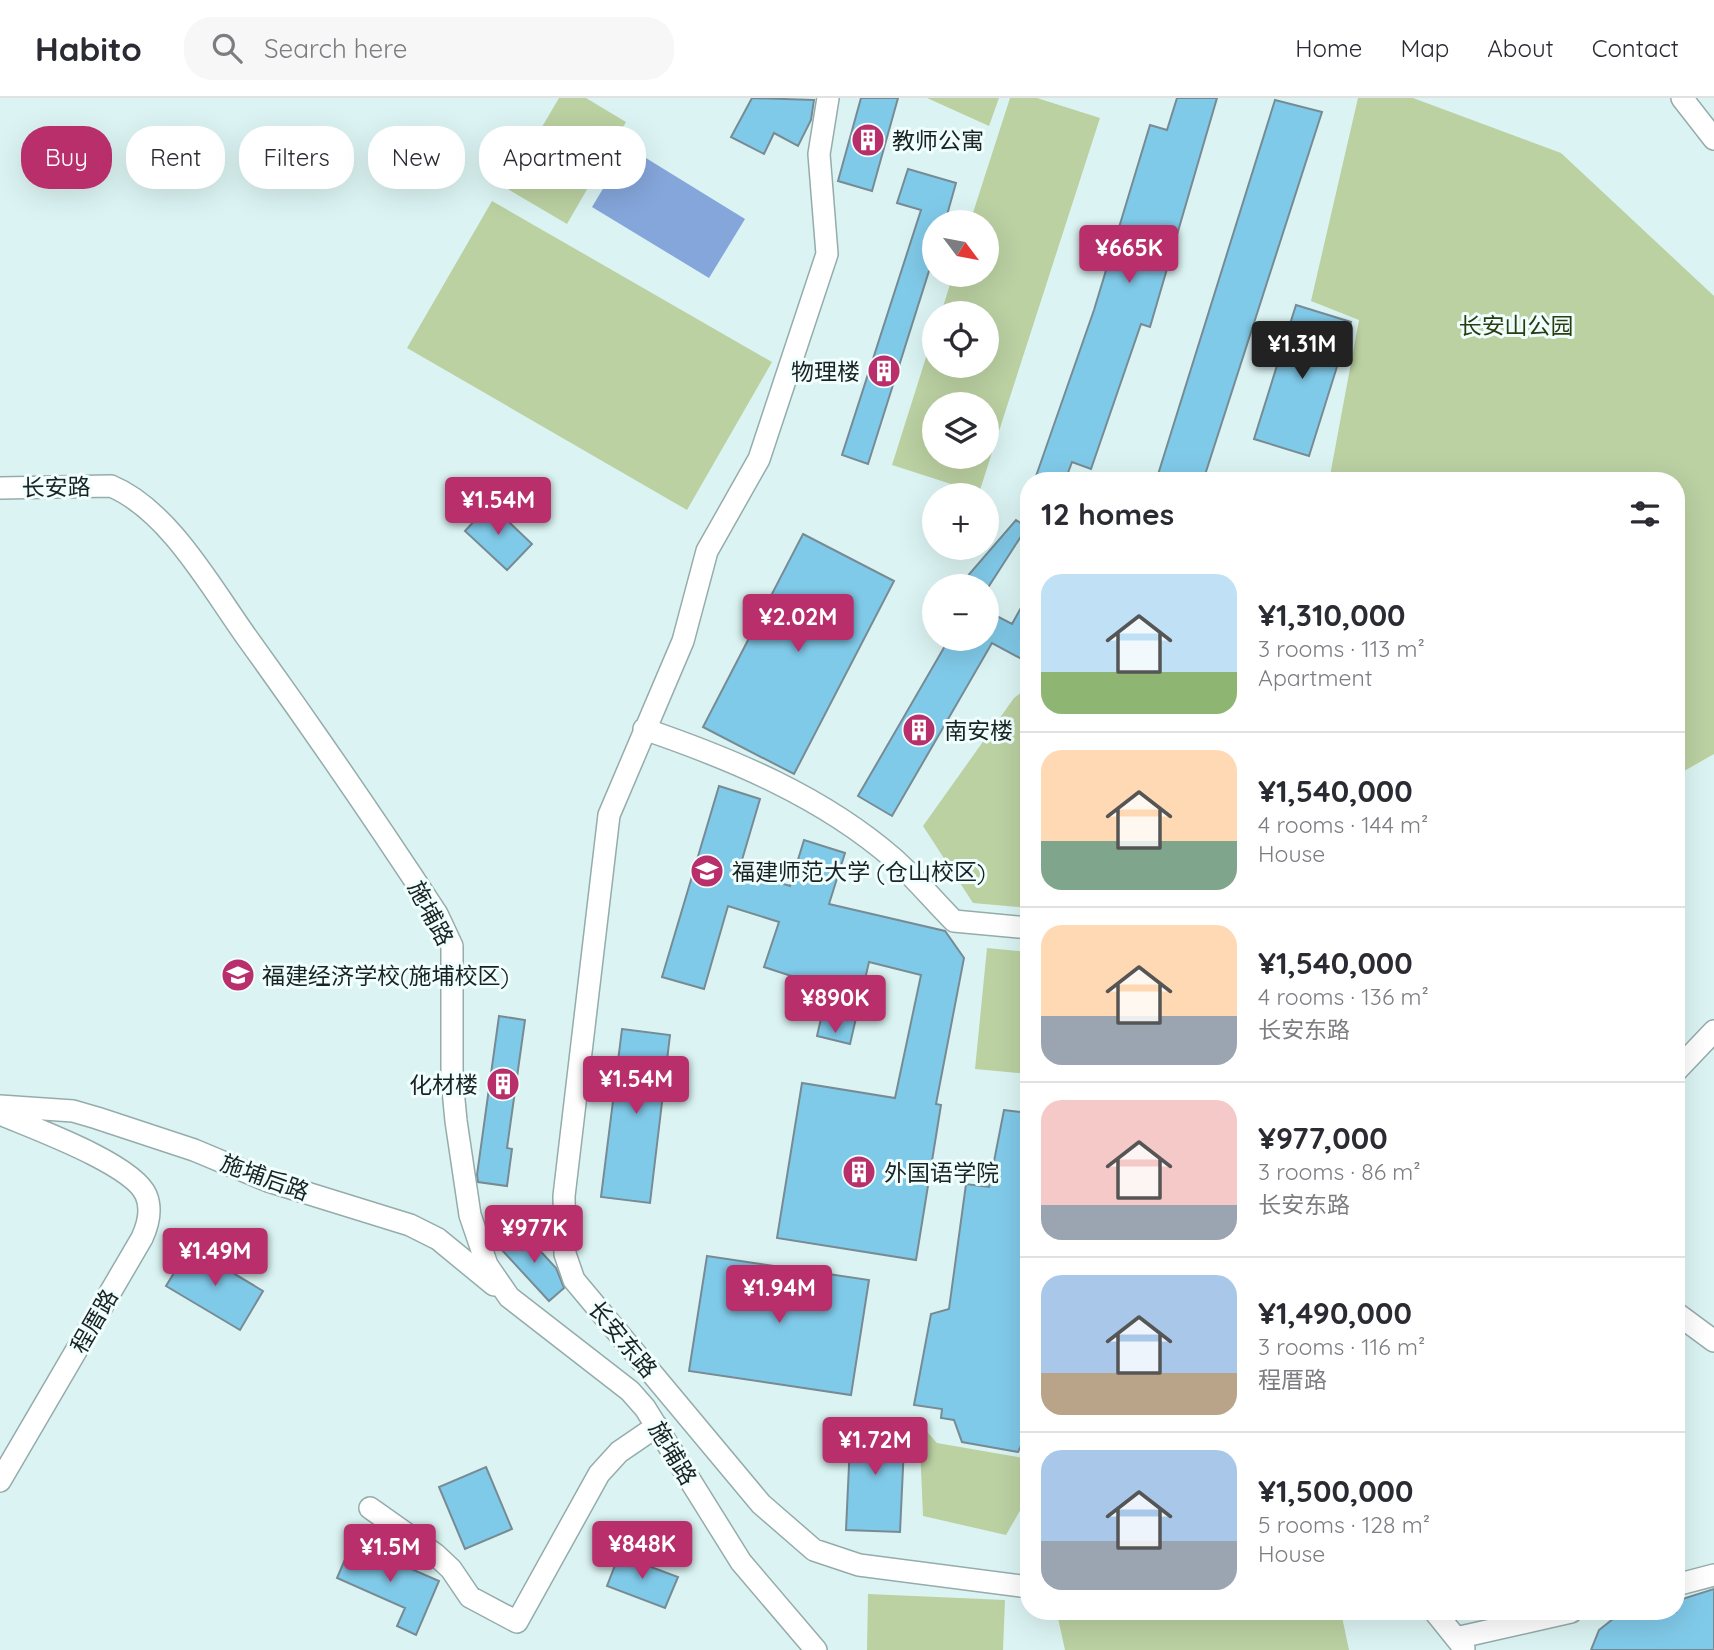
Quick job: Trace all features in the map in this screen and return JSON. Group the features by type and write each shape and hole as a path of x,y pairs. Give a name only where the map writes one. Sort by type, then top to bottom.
{"street":[{"name":"长安东路","path":"828,98 819,154 827,254 759,459 707,551 683,642 644,729 610,815 564,1196 565,1254 574,1280 761,1504 814,1550 859,1565 1020,1586"},
{"path":"1682,98 1714,139"},
{"name":"长安路","path":"0,488 111,486"},
{"name":"施埔路","path":"111,486 127,493 144,507 192,560 308,720 437,914 451,940 453,1090 467,1202 488,1265 509,1297 630,1391 657,1426 697,1495 741,1562 816,1650"},
{"path":"644,729 694,746 816,803 894,859 954,921 1020,927"},
{"path":"1685,1062 1714,1031"},
{"name":"施埔后路","path":"0,1106 74,1111 194,1150 268,1181 410,1225 438,1239 509,1297"},
{"name":"程厝路","path":"0,1114 122,1170 146,1195 149,1215 142,1238 0,1481"},
{"path":"1685,1320 1714,1341"},
{"path":"370,1508 387,1517 435,1554 451,1569 470,1597 517,1622 598,1474 619,1452 657,1426"},
{"path":"1685,1583 1714,1575"},
{"path":"1442,1620 1461,1644 1544,1620"}],"green space":[{"path":"559,98 586,98 626,122 624,126 543,126"},
{"path":"927,98 999,98 989,126"},
{"path":"1010,98 1037,98 1100,118 999,431 999,392 922,392 922,469 987,469 982,483 948,483 892,465 922,370 922,378 999,378 999,301 945,301 949,287 999,287 999,210 974,210"},
{"name":"长安山公园","path":"1358,98 1413,98 1561,153 1714,296 1714,754 1685,770 1685,472 1331,472 1359,320 1311,301"},
{"path":"508,189 587,189 567,224"},
{"path":"492,201 772,362 687,510 407,348"},
{"path":"1020,694 1020,907 973,903 923,826 1014,698"},
{"path":"987,948 1020,951 1020,1073 975,1069"},
{"path":"919,1423 937,1443 1020,1457 1020,1511 1006,1535 923,1516"},
{"path":"868,1594 1005,1600 1003,1650 867,1650"},
{"path":"1058,1620 1343,1620 1349,1650 1065,1650"}],"water":[{"path":"646,158 745,219 709,278 592,207 603,189 646,189"}],"building":[{"path":"752,98 814,100 811,120 798,146 774,133 764,154 731,137"},
{"name":"教师公寓","path":"861,98 898,98 872,191 838,181"},
{"path":"1177,98 1217,98 1150,327 1141,324 1091,469 1072,462 1068,472 1037,472 1094,310 1150,125 1167,130"},
{"path":"1275,100 1322,112 1206,472 1159,472"},
{"name":"物理楼","path":"908,169 956,183 948,210 922,210 924,287 868,464 842,455 921,210 897,203"},
{"path":"1296,305 1351,322 1309,456 1254,439"},
{"path":"490,504 532,544 507,570 465,531"},
{"path":"1016,520 1020,523 1020,538 997,574 969,574 981,560 999,560 999,540"},
{"path":"803,534 894,581 794,774 703,727"},
{"name":"南安楼","path":"1020,609 1020,658 999,647 999,617 1012,624"},
{"name":"南安楼","path":"942,651 987,651 892,816 858,796"},
{"path":"719,786 760,799 739,870 790,886 804,840 845,853 829,904 945,931 964,958 936,1104 941,1105 916,1260 777,1238 802,1083 895,1098 921,975 869,962 850,1044 817,1036 828,988 764,967 779,922 728,906 704,989 662,977"},
{"name":"化材楼","path":"499,1016 525,1020 507,1148 512,1149 507,1186 478,1182 477,1175"},
{"path":"622,1029 670,1035 650,1203 601,1197"},
{"path":"1004,1110 1020,1112 1018,1452 962,1442 954,1420 941,1418 942,1409 914,1405 931,1314 949,1309 966,1184 989,1187"},
{"path":"521,1230 556,1268 564,1288 549,1301 501,1249"},
{"path":"190,1247 263,1291 240,1330 166,1286"},
{"path":"707,1256 869,1280 851,1395 689,1371"},
{"path":"851,1422 905,1425 900,1532 846,1530"},
{"path":"486,1467 512,1529 465,1549 439,1487"},
{"path":"352,1543 439,1581 416,1635 397,1626 405,1608 337,1578"},
{"path":"619,1555 678,1577 665,1608 607,1586"},
{"path":"1714,1589 1714,1650 1591,1650 1599,1630 1612,1620 1685,1620 1685,1598"}],"place":[{"name":"教师公寓","path":"868,140"},
{"name":"物理楼","path":"884,371"},
{"name":"南安楼","path":"919,730"},
{"name":"福建师范大学 (仓山校区)","path":"707,871"},
{"name":"福建经济学校(施埔校区)","path":"238,975"},
{"name":"化材楼","path":"503,1084"},
{"name":"外国语学院","path":"859,1172"}]}
